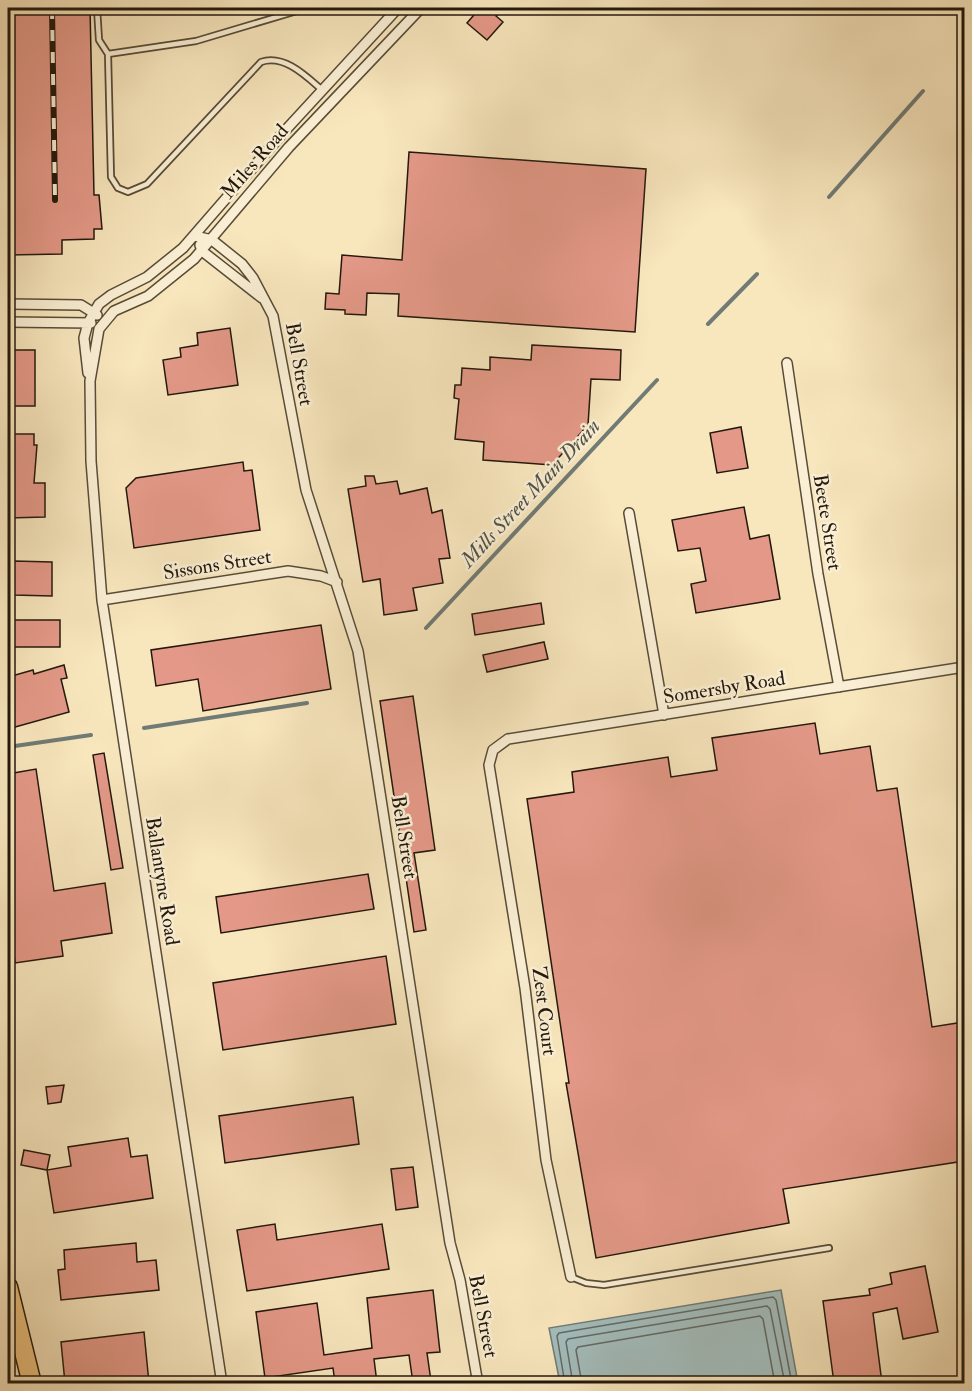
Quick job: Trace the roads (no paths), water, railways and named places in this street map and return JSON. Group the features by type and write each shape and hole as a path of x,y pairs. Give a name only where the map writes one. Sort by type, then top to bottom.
{"highway":[{"path":"8,1287 32,1383"}],"street":[{"name":"Miles Road","path":"94,311 105,299 159,269 195,236 322,90 398,8"},
{"name":"Miles Road","path":"8,322 88,323 103,321 114,310 148,296 167,283 202,251 289,147 421,8"},
{"name":"Bell Street","path":"195,236 212,240 248,271 268,303 279,340 306,490 358,651 450,1243 460,1280 478,1383"},
{"name":"Bell Street","path":"195,236 202,251 268,303"},
{"path":"8,304 91,305 105,299"},
{"path":"81,305 94,311 103,321"},
{"name":"Ballantyne Road","path":"90,381 84,338 94,311"},
{"path":"67,321 79,327 84,338"},
{"name":"Ballantyne Road","path":"103,321 94,343 90,381 92,494 102,600 222,1383"},
{"name":"Beete Street","path":"787,363 816,563 839,687"},
{"path":"629,513 664,715"},
{"name":"Sissons Street","path":"102,600 288,571 321,576 337,582"},
{"name":"Somersby Road","path":"493,750 508,739 964,667"},
{"name":"Zest Court","path":"493,750 489,765 525,988 546,1160 571,1277"}],"lane":[{"path":"97,8 99,40 108,54 111,177 118,188 128,192 147,184 261,62 272,60 297,69 322,90"},
{"path":"108,54 196,41 304,8"},
{"path":"571,1277 586,1283 604,1285 828,1248"}],"water":[{"path":"781,1290 798,1383 560,1383 549,1328"}],"waterway":[{"name":"Mills Street Main Drain","path":"829,197 923,91"},
{"path":"708,324 757,274"},
{"name":"Mills Street Main Drain","path":"426,628 657,380"},
{"name":"Mills Street Main Drain","path":"144,728 307,703"},
{"name":"Mills Street Main Drain","path":"8,747 91,735"}],"railway":[{"path":"52,8 55,200"}]}
